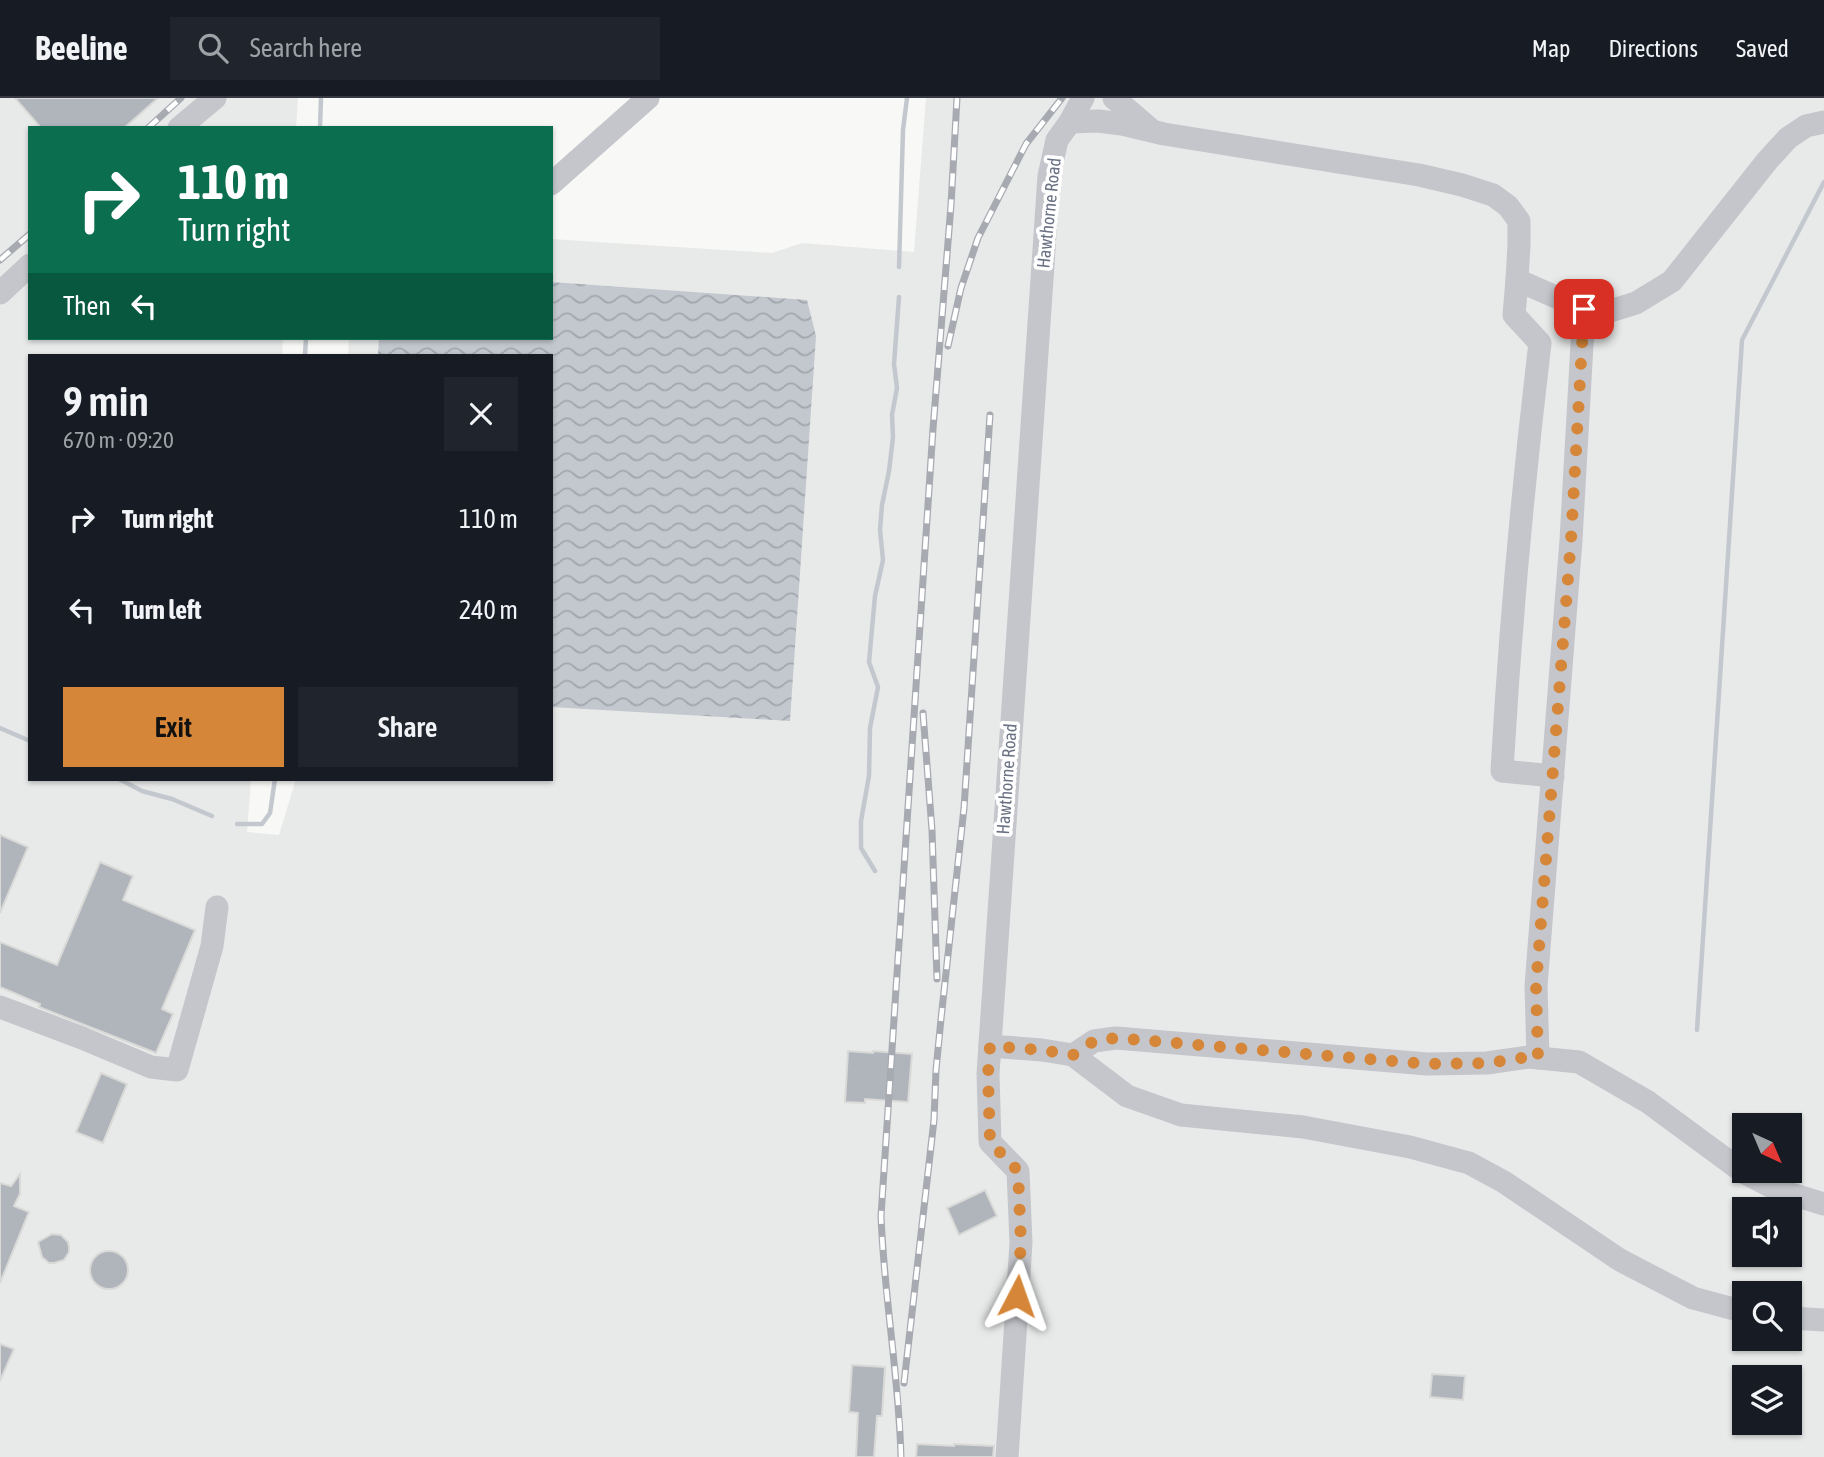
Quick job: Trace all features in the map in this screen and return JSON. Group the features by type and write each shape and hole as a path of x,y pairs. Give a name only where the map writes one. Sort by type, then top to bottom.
{"street":[{"path":"181,126 215,98"},
{"path":"553,182 648,98"},
{"name":"Hawthorne Road","path":"1007,1457 1021,1243 1018,1171 990,1142 988,1074 1049,176 1057,140 1083,98"},
{"path":"1114,98 1153,131"},
{"path":"1070,122 1098,121 1419,175 1493,195 1508,205 1519,221 1514,315 1540,343 1507,686 1502,771 1553,776"},
{"path":"1517,280 1597,315 1636,303 1672,281 1788,138 1805,125 1824,122"},
{"path":"0,293 28,267"},
{"path":"1538,1058 1536,986 1571,540 1584,309"},
{"path":"0,1007 151,1067 177,1070 212,946 217,906"},
{"path":"1073,1055 1094,1041 1116,1038 1427,1064 1487,1063 1529,1057 1579,1062 1648,1102 1743,1172 1778,1190 1824,1204"},
{"path":"990,1046 1073,1055 1127,1096 1181,1115 1303,1128 1410,1147 1469,1163 1504,1182 1620,1260 1693,1298 1732,1308"},
{"path":"1802,1319 1824,1320"}],"shaded area":[{"path":"0,98 298,98 296,126 28,126 28,340 283,340 282,354 28,354 28,781 251,781 247,832 279,835 295,781 553,781 553,354 348,354 349,340 553,340 553,239 772,253 802,243 914,252 926,98 1824,98 1824,1457 0,1457"}],"water":[{"path":"553,282 807,300 816,336 790,721 553,707 553,354 378,354 379,340 553,340"}],"building":[{"path":"15,98 158,98 126,126 39,126"},
{"path":"0,835 28,847 0,913"},
{"path":"100,862 133,876 123,900 195,930 162,1009 173,1014 156,1053 39,1007 40,1004 0,987 0,942 57,965"},
{"path":"848,1051 912,1054 908,1102 865,1099 865,1103 845,1102"},
{"path":"101,1073 127,1084 103,1143 76,1132"},
{"path":"20,1174 20,1194 14,1206 29,1212 0,1283 0,1183 11,1186"},
{"path":"985,1190 997,1216 959,1235 947,1208"},
{"path":"52,1234 61,1235 68,1242 69,1252 64,1260 49,1263 42,1257 38,1242"},
{"path":"109,1251 122,1257 128,1270 122,1283 109,1289 96,1283 90,1270 96,1257"},
{"path":"0,1344 14,1349 0,1381"},
{"path":"852,1365 885,1367 882,1416 877,1416 874,1457 856,1457 858,1413 849,1412"},
{"path":"1432,1374 1465,1376 1463,1400 1430,1397"},
{"path":"917,1444 994,1446 993,1457 916,1457"}],"waterway":[{"path":"320,126 321,98"},
{"path":"899,267 903,130 907,98"},
{"path":"1697,1030 1742,340 1824,182"},
{"path":"875,871 861,848 861,821 869,776 870,728 878,687 869,662 875,596 883,560 880,530 897,388 894,364 899,297"},
{"path":"305,354 306,340"},
{"path":"0,728 28,740"},
{"path":"123,781 142,791 172,799 212,816"},
{"path":"237,824 262,824 270,813 275,781"}],"railway":[{"path":"150,126 181,98"},
{"path":"901,1457 881,1216 957,98"},
{"path":"948,346 961,288 978,238 1026,144 1062,98"},
{"path":"0,260 28,236"},
{"path":"904,1383 934,1120 936,1070 964,808 990,415"},
{"path":"923,713 932,830 937,979"}],"route":[{"path":"1017,1296 1021,1243 1018,1171 990,1142 990,1046 1073,1055 1094,1041 1116,1038 1427,1064 1487,1063 1538,1058 1536,986 1571,540 1584,309"}]}
